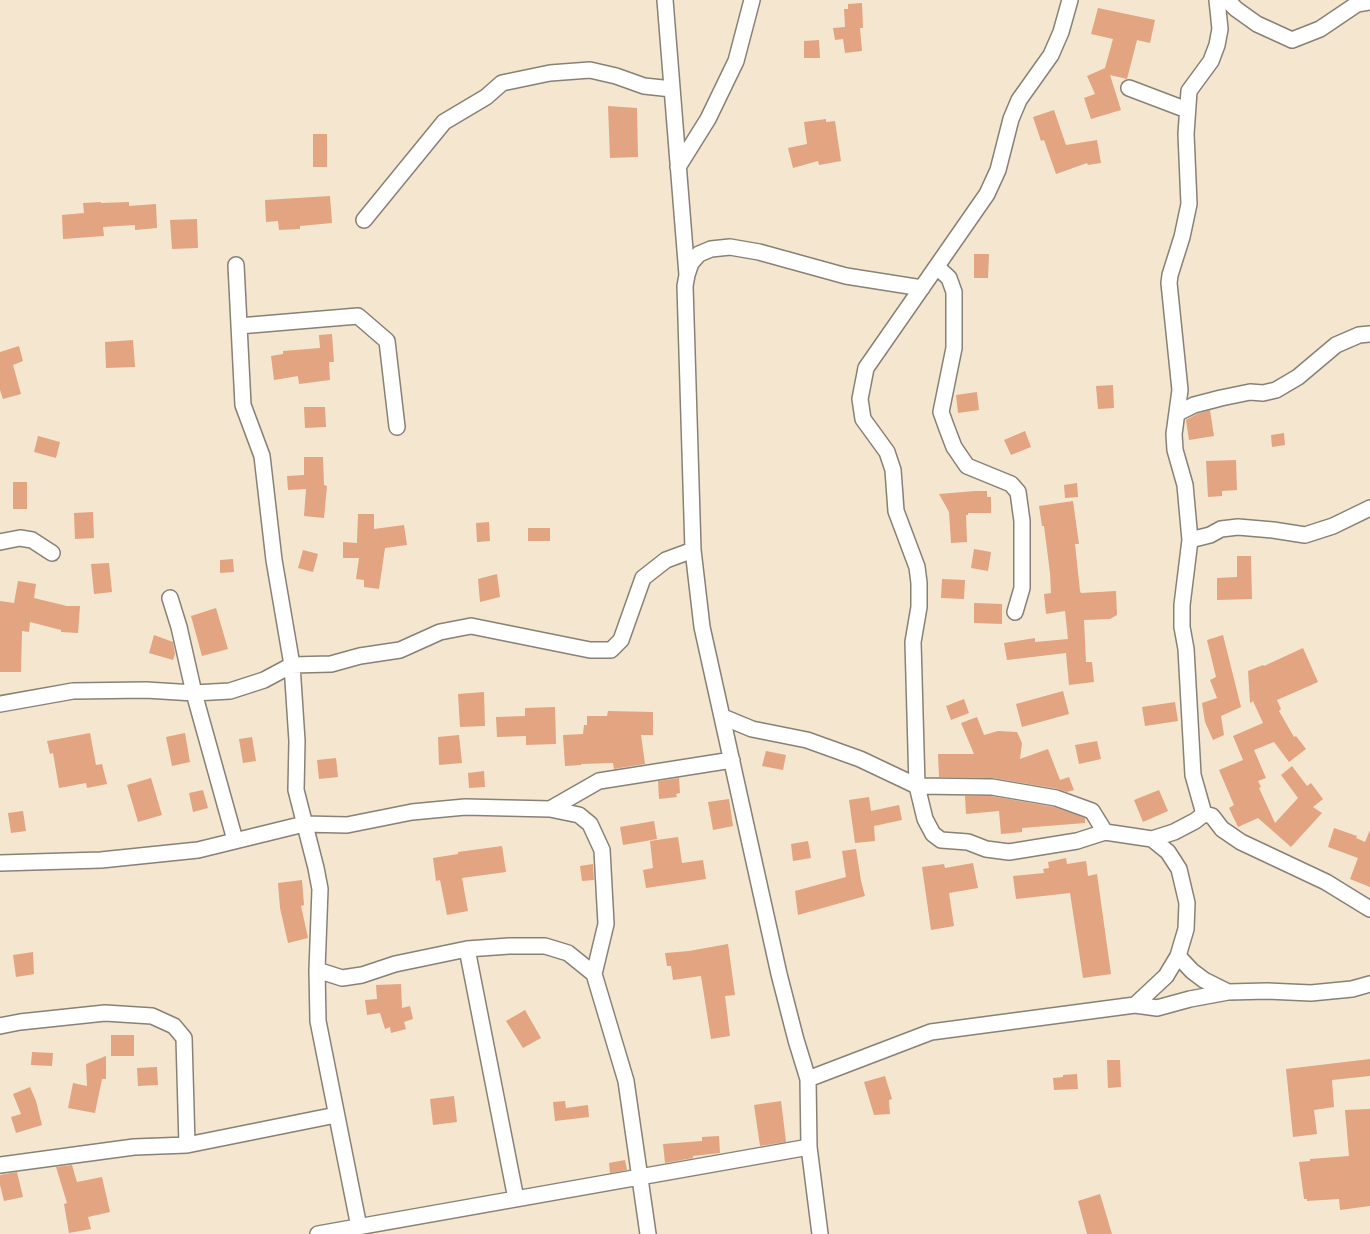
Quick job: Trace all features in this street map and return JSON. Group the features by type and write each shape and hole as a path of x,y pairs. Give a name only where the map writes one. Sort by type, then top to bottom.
{"street":[{"path":"665,0 687,275"},
{"path":"678,167 708,119 736,61 752,0"},
{"path":"1070,0 1061,32 1051,55 1019,100 1011,119 998,170 987,194 866,368 860,399 863,419 888,452 892,470 896,511 917,567 919,583 919,607 913,642 917,786 925,819 933,834 941,840 968,842 986,849 1009,852 1076,842 1105,832 1152,839 1174,832 1204,814"},
{"path":"1204,814 1193,775 1187,658 1182,627 1182,605 1190,540 1185,484 1175,450 1174,434 1180,390 1169,284 1182,237 1188,204 1186,134 1189,91 1211,62 1217,45 1220,29 1217,0"},
{"path":"1228,0 1236,9 1257,24 1292,40 1320,29 1357,4 1370,2"},
{"path":"364,220 444,122 486,97 502,83 550,73 590,70 616,76 644,86 672,89"},
{"path":"1129,88 1187,110"},
{"path":"820,1234 809,1147 808,1079 779,974 702,627 693,550 685,286 691,264 699,254 711,249 730,247 759,252 846,276 922,288"},
{"path":"236,265 243,405 262,456 274,560 292,665 297,741 296,790 320,889 317,970 318,1021 359,1227"},
{"path":"937,267 949,278 954,292 954,348 941,412 946,426 954,447 967,466 1011,484 1018,492 1022,521 1022,588 1015,612"},
{"path":"239,326 358,316 387,341 397,427"},
{"path":"1178,413 1194,405 1231,396 1276,390 1298,377 1336,345 1359,335 1370,334"},
{"path":"1190,540 1221,530 1238,527 1304,535 1333,526 1370,508"},
{"path":"0,542 20,538 32,540 52,553"},
{"path":"0,704 73,691 146,690 194,693 230,691 264,680 292,665 331,664 360,656 400,650 440,632 471,626 590,650 611,650 621,640 643,578 666,560 693,550"},
{"path":"170,598 235,840"},
{"path":"723,717 752,729 806,740 860,759 917,786 992,787 1056,798 1092,811 1105,832"},
{"path":"550,809 599,781 732,760"},
{"path":"0,862 101,860 198,850 304,824 347,825 412,812 465,807 550,809 580,816 590,824 602,850 606,924 594,974 626,1081 648,1234"},
{"path":"1204,814 1212,816 1222,829 1241,842 1326,882 1370,909"},
{"path":"1135,1005 1166,976 1178,956 1186,929 1187,903 1179,869 1168,852 1152,839"},
{"path":"317,970 342,978 362,976 394,964 467,949 545,946 568,953 594,974"},
{"path":"467,949 516,1199"},
{"path":"1178,956 1192,971 1204,980 1228,992"},
{"path":"808,1079 932,1032 1135,1005 1156,1008 1228,992 1311,993 1352,989 1370,984"},
{"path":"0,1026 20,1022 105,1013 152,1016 174,1026 184,1038 187,1145"},
{"path":"0,1165 134,1146 187,1145 336,1116"},
{"path":"318,1234 809,1147"}],"building":[{"path":"862,3 863,28 860,28 862,51 845,53 843,39 835,40 833,28 845,27 844,9 848,9 848,4"},
{"path":"1098,8 1155,20 1150,43 1137,40 1127,79 1110,75 1121,110 1091,119 1084,98 1095,94 1087,76 1105,68 1113,39 1091,34"},
{"path":"819,40 820,58 804,58 804,41"},
{"path":"608,106 637,108 638,157 610,158"},
{"path":"1054,110 1066,145 1097,140 1101,163 1088,165 1087,163 1056,174 1044,140 1041,141 1033,117"},
{"path":"826,119 826,122 835,121 841,161 819,165 818,161 793,168 788,148 807,144 804,122"},
{"path":"313,134 327,134 327,167 313,167"},
{"path":"330,196 332,223 300,226 300,229 279,230 278,221 266,222 265,200"},
{"path":"129,202 129,206 156,204 157,228 135,230 135,225 103,227 104,236 63,239 62,215 84,213 83,203"},
{"path":"197,219 198,248 172,249 170,220"},
{"path":"974,254 989,254 988,278 974,278"},
{"path":"332,334 334,362 329,362 330,380 299,384 298,376 274,380 271,356 283,354 283,351 320,348 319,335"},
{"path":"133,340 135,367 106,368 105,342"},
{"path":"19,346 23,361 13,365 21,394 3,399 0,390 0,352"},
{"path":"1113,385 1114,408 1098,409 1096,386"},
{"path":"977,392 979,410 958,413 956,395"},
{"path":"304,407 325,407 326,427 305,428"},
{"path":"1210,410 1214,436 1189,440 1186,420"},
{"path":"1025,431 1031,447 1011,455 1004,440"},
{"path":"1284,433 1285,445 1272,447 1271,435"},
{"path":"38,436 60,442 56,458 34,452"},
{"path":"304,457 323,457 324,485 327,486 324,518 304,516 306,489 288,490 287,476 304,475"},
{"path":"1236,460 1237,490 1222,491 1222,496 1208,497 1206,461"},
{"path":"13,482 27,482 27,509 13,509"},
{"path":"1077,483 1078,497 1065,498 1064,485"},
{"path":"987,491 987,497 991,497 991,513 968,513 966,515 967,542 951,543 949,512 939,494"},
{"path":"1073,501 1079,544 1075,544 1080,591 1081,593 1116,591 1117,615 1110,619 1084,620 1086,662 1092,662 1094,682 1069,685 1066,653 1007,660 1004,643 1035,638 1035,642 1068,639 1065,611 1046,614 1044,594 1051,593 1050,573 1044,526 1042,526 1039,506"},
{"path":"93,512 94,538 75,539 74,513"},
{"path":"358,514 374,514 374,529 404,525 407,545 385,548 379,589 364,587 364,580 356,579 359,558 343,558 343,542 357,543"},
{"path":"489,522 490,541 477,542 476,523"},
{"path":"528,528 550,528 550,541 528,541"},
{"path":"974,549 991,552 988,571 971,568"},
{"path":"303,550 318,554 313,572 298,568"},
{"path":"1237,556 1251,556 1252,599 1217,600 1217,578 1237,577"},
{"path":"233,559 234,572 220,573 220,560"},
{"path":"109,563 112,592 94,594 91,564"},
{"path":"497,574 500,597 480,602 478,579"},
{"path":"942,579 965,580 964,599 941,598"},
{"path":"18,581 36,584 34,598 67,606 80,606 78,633 61,632 61,630 30,622 29,632 22,631 21,672 0,672 0,601 14,603"},
{"path":"974,603 1002,604 1002,624 974,623"},
{"path":"216,608 228,649 202,656 191,616"},
{"path":"154,635 173,642 175,654 173,660 149,653"},
{"path":"1223,635 1241,707 1221,716 1224,735 1213,740 1205,722 1202,703 1217,698 1210,680 1216,677 1207,640"},
{"path":"1303,648 1318,682 1277,700 1281,709 1279,711 1294,737 1296,736 1306,749 1289,762 1274,742 1254,750 1266,778 1258,781 1261,787 1259,788 1275,823 1298,798 1281,775 1292,766 1307,786 1311,783 1323,799 1313,807 1322,813 1291,847 1258,818 1238,827 1229,808 1234,805 1219,770 1243,760 1233,736 1263,723 1253,701 1250,703 1248,671 1264,666"},
{"path":"1063,691 1069,714 1022,727 1016,704"},
{"path":"484,692 485,726 460,727 458,694"},
{"path":"964,699 969,713 951,720 946,706"},
{"path":"1175,702 1178,721 1145,726 1142,707"},
{"path":"555,707 556,744 526,745 526,736 497,737 496,717 525,716 525,708"},
{"path":"608,711 653,712 653,735 641,735 645,764 614,769 613,763 565,766 563,735 583,734 584,725 587,725 587,716 607,716"},
{"path":"977,717 984,735 998,731 1017,732 1022,743 1020,759 1048,749 1060,780 1069,777 1074,790 1067,792 993,778 939,777 938,754 974,754 961,723"},
{"path":"90,733 96,765 102,764 107,784 87,788 86,783 59,788 53,753 50,754 47,741"},
{"path":"185,733 190,762 172,766 166,737"},
{"path":"459,735 462,763 439,765 438,737"},
{"path":"252,737 256,761 243,763 239,739"},
{"path":"1097,741 1101,759 1079,764 1075,745"},
{"path":"766,751 786,755 783,770 762,766"},
{"path":"336,758 338,777 319,779 317,760"},
{"path":"484,771 485,787 469,788 468,773"},
{"path":"151,778 162,815 138,822 127,785"},
{"path":"679,778 680,793 676,794 677,797 659,799 658,781"},
{"path":"203,790 208,808 193,812 189,793"},
{"path":"1159,790 1168,811 1143,822 1134,800"},
{"path":"965,796 991,796 1054,807 1085,818 1085,823 1022,828 1022,832 1001,834 999,811 966,814"},
{"path":"869,797 871,811 899,805 902,820 874,826 875,841 855,843 849,800"},
{"path":"729,799 733,826 713,830 708,802"},
{"path":"23,811 26,831 11,833 8,813"},
{"path":"654,821 657,839 623,845 620,827"},
{"path":"1334,828 1357,836 1356,838 1365,842 1370,830 1370,887 1350,879 1358,858 1328,847"},
{"path":"678,837 682,863 703,860 706,879 646,888 643,870 653,868 650,841"},
{"path":"808,841 811,858 793,861 791,844"},
{"path":"502,846 506,872 462,878 468,911 447,915 440,880 436,881 433,858 458,854 458,852"},
{"path":"856,849 865,896 798,915 795,891 846,877 842,851"},
{"path":"1066,858 1067,864 1086,861 1088,876 1097,874 1111,974 1083,978 1070,893 1016,899 1013,876 1044,873 1043,869 1049,868 1048,862"},
{"path":"973,863 978,888 949,893 954,926 931,930 922,867 944,864 945,868"},
{"path":"593,864 594,880 582,881 580,866"},
{"path":"302,880 304,905 301,906 308,938 288,943 280,908 278,883"},
{"path":"728,944 735,995 725,996 730,1036 711,1039 701,976 673,980 671,966 667,966 665,953"},
{"path":"33,952 34,974 16,977 13,955"},
{"path":"401,984 402,1008 410,1006 413,1019 404,1022 406,1029 391,1033 390,1027 385,1029 380,1013 367,1015 365,1000 377,999 376,985"},
{"path":"525,1010 541,1038 523,1048 506,1021"},
{"path":"111,1035 134,1035 134,1056 111,1056"},
{"path":"32,1052 53,1053 52,1066 31,1065"},
{"path":"106,1056 106,1079 102,1079 95,1113 68,1108 73,1083 87,1086 86,1064"},
{"path":"1370,1059 1370,1076 1332,1080 1334,1107 1314,1110 1317,1134 1293,1137 1286,1069"},
{"path":"1107,1060 1120,1060 1121,1087 1108,1088"},
{"path":"157,1067 158,1085 138,1086 137,1068"},
{"path":"1077,1074 1078,1089 1054,1090 1053,1078"},
{"path":"885,1076 892,1099 889,1100 890,1114 874,1115 864,1082"},
{"path":"30,1087 36,1101 42,1125 16,1133 11,1117 21,1114 13,1094"},
{"path":"454,1096 457,1122 433,1125 430,1099"},
{"path":"565,1101 566,1108 588,1105 589,1117 555,1121 553,1102"},
{"path":"781,1101 786,1142 760,1146 754,1105"},
{"path":"1370,1109 1370,1206 1340,1210 1339,1199 1307,1201 1307,1199 1304,1199 1299,1162 1310,1161 1310,1159 1349,1156 1345,1110"},
{"path":"719,1136 720,1153 693,1156 693,1158 665,1163 663,1144 702,1141 702,1137"},
{"path":"625,1160 627,1170 610,1173 609,1163"},
{"path":"72,1165 77,1182 102,1177 110,1212 88,1217 91,1229 69,1233 64,1204 67,1203 56,1167"},
{"path":"17,1172 23,1197 4,1201 0,1185 0,1175"},
{"path":"1100,1194 1112,1234 1087,1234 1078,1201"}]}
